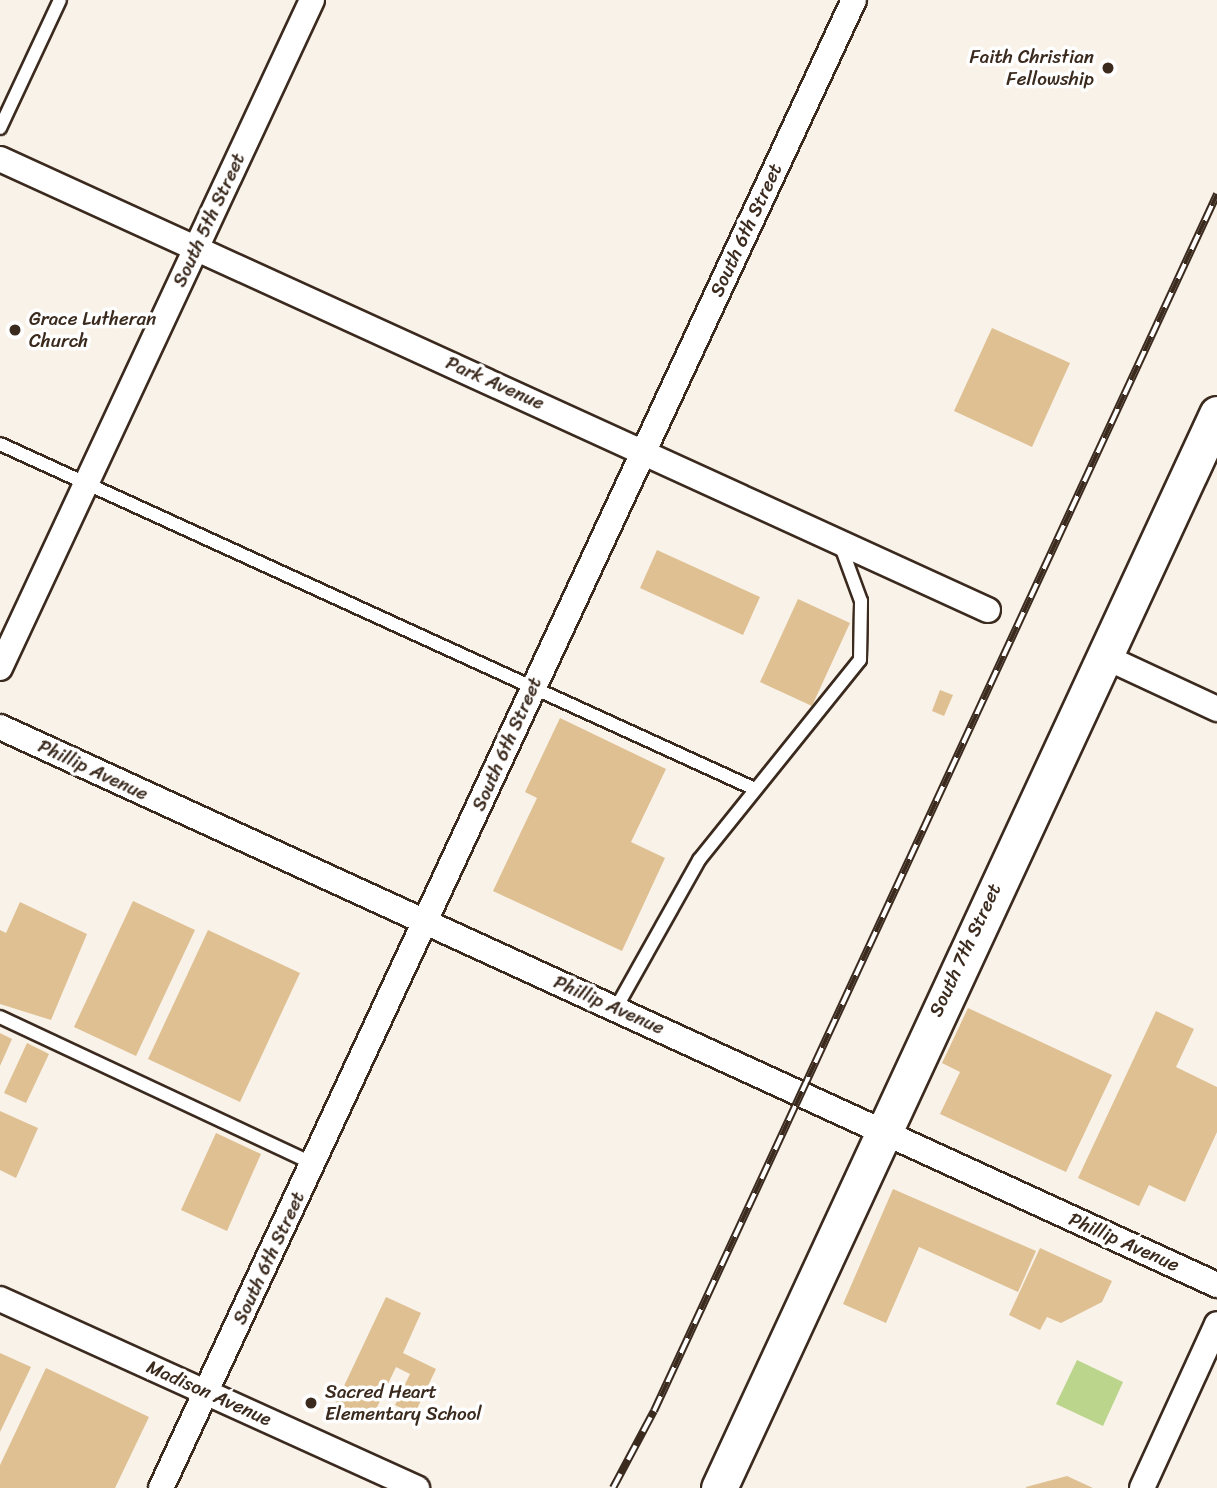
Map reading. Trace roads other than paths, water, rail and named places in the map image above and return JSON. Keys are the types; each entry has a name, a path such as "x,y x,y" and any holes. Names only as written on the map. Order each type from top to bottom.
{"street":[{"name":"South 5th Street","path":"0,668 312,0"},
{"name":"South 6th Street","path":"161,1488 426,923 532,686 854,0"},
{"name":"Park Avenue","path":"0,159 838,539 988,610"},
{"name":"South 7th Street","path":"719,1488 881,1132 1217,414"},
{"path":"1102,656 1217,709"},
{"name":"Phillip Avenue","path":"0,727 426,923 616,1007 881,1132 1217,1285"},
{"name":"Madison Avenue","path":"0,1299 416,1488"},
{"path":"1142,1488 1217,1324"}],"lane":[{"path":"0,128 60,0"},
{"path":"0,444 755,789"},
{"path":"616,1007 699,860 860,660 861,601 838,539"},
{"path":"0,1017 314,1164"}],"railway":[{"path":"613,1488 654,1411 1217,194"}],"place":[{"name":"Faith Christian Fellowship","path":"1108,68"},
{"name":"Grace Lutheran Church","path":"15,330"},
{"name":"Sacred Heart Elementary School","path":"311,1403"}]}
